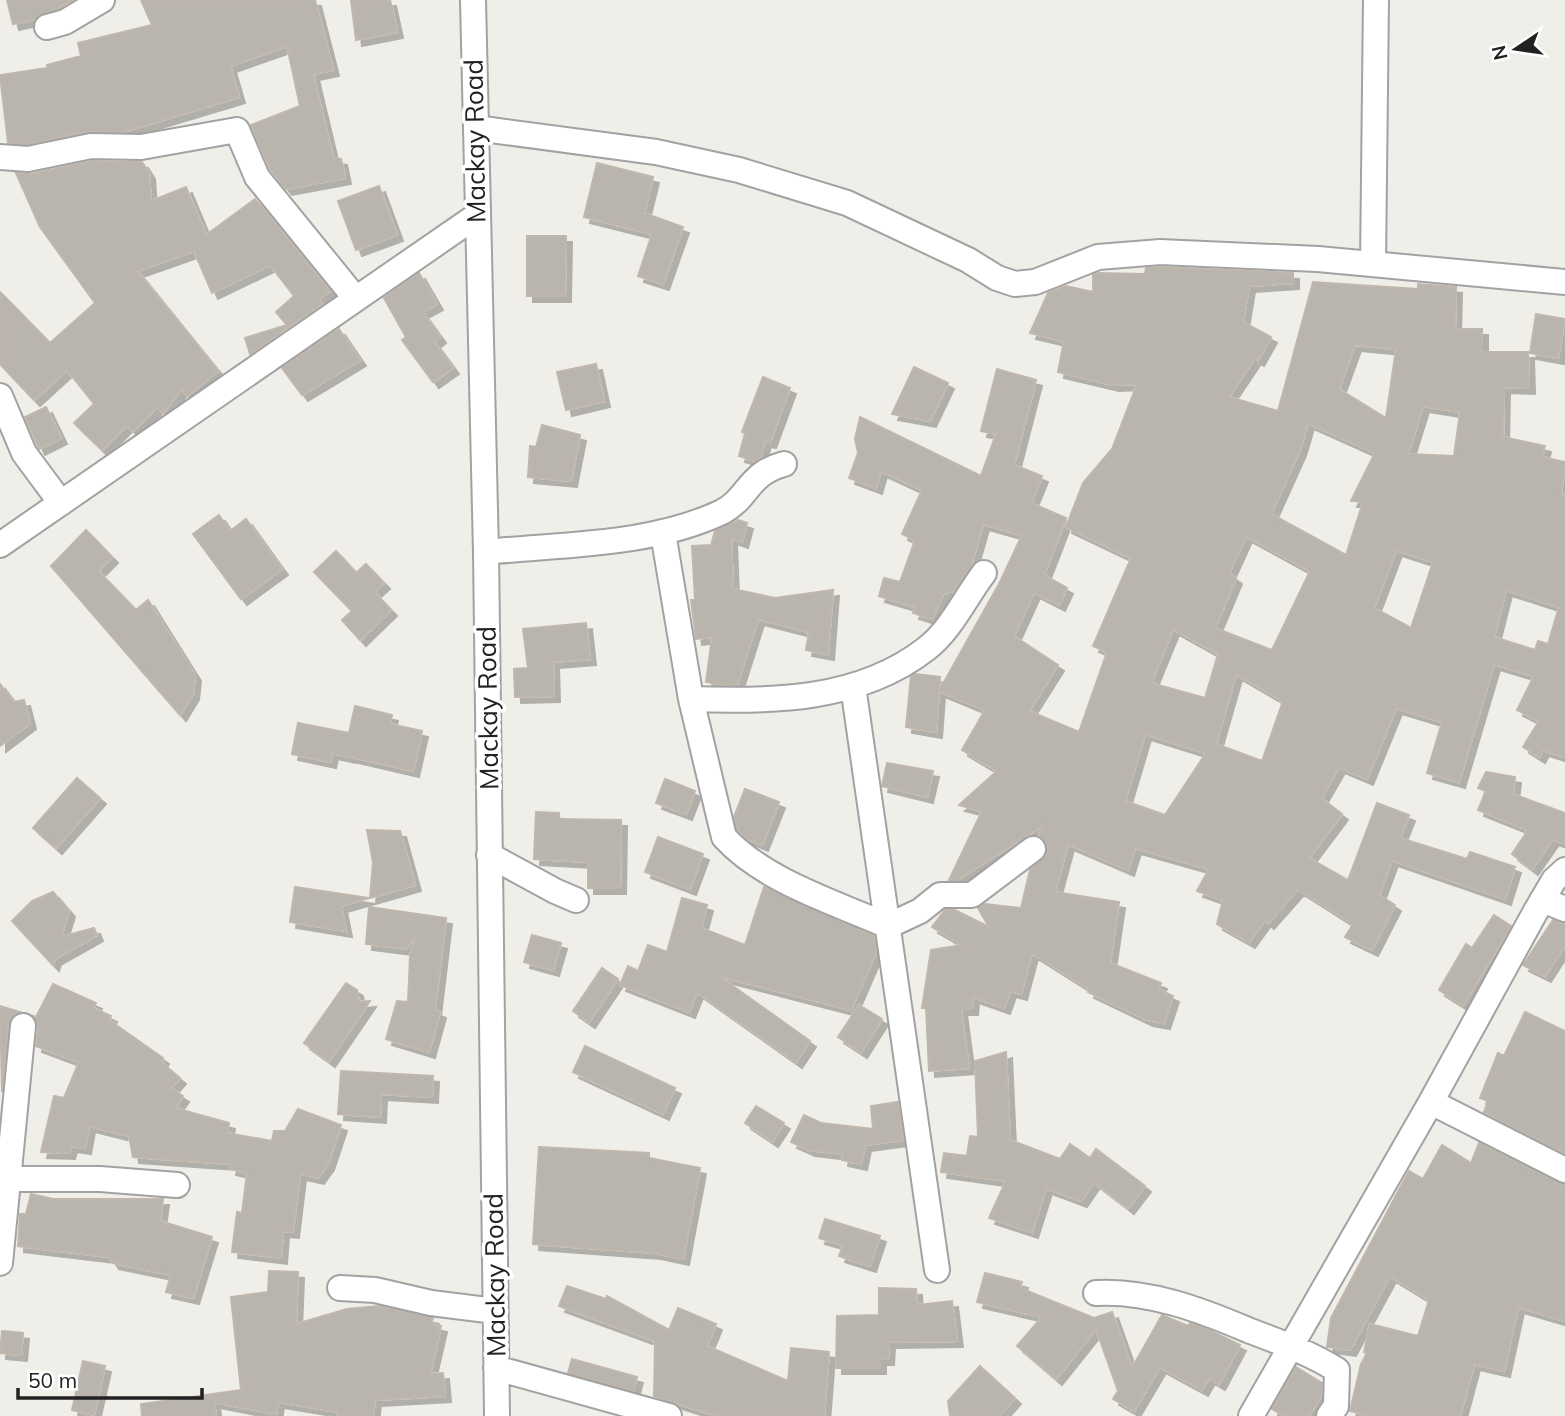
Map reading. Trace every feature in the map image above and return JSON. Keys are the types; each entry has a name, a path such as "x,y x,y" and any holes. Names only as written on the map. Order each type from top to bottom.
{"street":[{"path":"47,27 65,22 102,0"},
{"name":"Mackay Road","path":"473,0 486,552 497,1416"},
{"path":"1373,264 1376,0"},
{"path":"476,128 656,152 739,170 846,203 968,260 997,278 1015,284 1035,282 1098,257 1123,253 1174,252 1373,264 1565,282"},
{"path":"0,157 28,159 91,146 141,148 237,130 257,177 356,299"},
{"path":"0,545 476,216"},
{"path":"0,396 24,453 61,503"},
{"path":"486,552 663,533 722,511 762,472 784,464"},
{"path":"663,533 691,699 724,837 739,854 789,881 888,926 920,911 940,895 972,895 1033,849"},
{"path":"691,699 789,699 853,686 891,670 927,649 950,624 984,573"},
{"path":"853,686 937,1270"},
{"path":"489,855 576,900"},
{"path":"1251,1416 1431,1102 1542,900 1554,880 1565,870"},
{"path":"1542,900 1565,909"},
{"path":"0,1263 4,1178 23,1026"},
{"path":"1431,1102 1565,1170"},
{"path":"4,1178 100,1179 177,1185"},
{"path":"340,1288 375,1290 431,1303 495,1311"},
{"path":"1096,1293 1150,1298 1202,1310 1293,1346 1337,1370 1336,1406 1329,1416"},
{"path":"496,1368 669,1416"}],"building":[{"path":"7,0 73,0 35,19 13,24"},
{"path":"141,0 315,0 333,70 313,74 333,158 341,159 345,178 286,189 270,169 251,125 300,106 287,46 230,66 239,97 123,132 88,131 27,144 8,143 0,75 47,68 47,65 81,56 78,43 152,25"},
{"path":"351,0 390,0 397,32 356,40"},
{"path":"92,161 142,162 149,173 151,201 186,187 206,235 255,199 330,291 319,299 322,304 250,354 245,338 287,325 276,312 294,296 270,265 212,293 194,251 137,271 218,371 187,396 182,389 163,413 158,406 133,431 127,425 102,450 74,423 94,404 67,370 34,400 0,364 0,292 50,343 95,303 40,227 16,173 31,174"},
{"path":"597,163 653,177 644,213 683,227 663,284 638,276 652,234 584,217"},
{"path":"379,186 397,235 356,250 338,201"},
{"path":"527,236 566,236 565,296 527,296"},
{"path":"1146,268 1293,273 1293,283 1249,286 1243,322 1271,337 1258,360 1255,358 1229,397 1278,411 1313,282 1418,289 1418,284 1456,287 1455,329 1482,329 1482,352 1528,352 1529,388 1504,387 1503,437 1545,446 1542,457 1565,462 1561,494 1565,495 1565,757 1543,750 1539,757 1523,747 1539,721 1517,710 1534,676 1494,664 1459,782 1427,773 1442,722 1396,708 1367,779 1339,767 1321,798 1342,814 1309,858 1348,880 1377,803 1409,815 1400,838 1467,859 1470,852 1515,867 1505,899 1392,860 1379,895 1395,905 1372,950 1345,937 1353,924 1298,889 1268,923 1265,920 1249,942 1217,924 1223,900 1197,891 1209,869 1135,848 1128,870 1068,844 1055,892 1119,902 1110,963 1161,983 1158,989 1173,996 1164,1023 1147,1020 1088,992 1089,989 1032,953 1021,994 1010,991 1004,1008 973,997 972,1009 961,1009 969,1068 929,1071 926,1008 922,1008 931,950 963,945 932,927 945,910 955,910 989,927 978,908 985,904 1021,908 1030,870 1047,854 1045,841 1039,836 1042,826 957,880 949,880 982,811 959,805 997,771 962,750 985,710 939,691 1000,582 1022,535 983,524 971,566 954,591 943,594 932,619 913,613 916,607 879,596 884,578 900,582 915,540 902,534 922,490 881,471 876,488 849,478 858,453 855,439 860,417 981,476 996,434 981,431 997,369 1036,380 1014,465 1042,476 1031,503 1066,518 1044,575 1067,588 1059,605 1034,592 1014,636 1058,665 1029,711 1079,732 1107,652 1093,646 1131,558 1066,527 1083,483 1112,449 1137,384 1113,385 1058,372 1064,341 1030,333 1048,293 1066,286 1093,292 1093,275 1145,274","holes":["1355,345 1396,349 1386,418 1339,389","1423,406 1460,412 1454,456 1408,454","1308,423 1375,453 1351,501 1363,502 1346,555 1271,514 1300,450","1246,536 1310,571 1272,650 1215,628 1236,578 1229,573","1396,550 1433,562 1411,628 1374,608","1506,590 1559,607 1548,644 1538,641 1535,650 1494,637","1173,629 1218,654 1205,698 1151,683","1236,674 1283,701 1262,761 1216,744","1145,734 1206,753 1165,815 1125,801"]},
{"path":"419,273 437,304 422,312 440,337 434,342 453,368 433,382 402,340 406,337 384,298"},
{"path":"1536,314 1565,319 1558,358 1530,353"},
{"path":"339,329 360,360 302,395 282,368"},
{"path":"596,364 604,401 566,410 557,372"},
{"path":"914,367 948,383 930,421 892,414"},
{"path":"763,377 790,388 770,442 765,441 760,458 755,461 739,456 745,433 742,432"},
{"path":"46,407 61,438 39,449 25,417"},
{"path":"542,425 580,435 571,481 528,477 530,446 536,447"},
{"path":"219,515 230,531 246,519 282,569 241,599 193,534"},
{"path":"738,520 747,523 742,542 731,538 733,589 775,598 833,590 828,654 806,650 809,632 758,619 737,685 724,685 706,682 712,637 696,639 691,600 695,600 692,546 711,545 715,531"},
{"path":"86,530 112,557 98,571 136,610 148,600 195,675 193,694 180,715 51,566"},
{"path":"336,551 356,573 366,564 384,583 374,592 391,610 360,640 342,620 352,611 314,572"},
{"path":"586,623 590,659 553,662 554,696 515,697 514,669 528,668 523,629"},
{"path":"915,674 940,677 936,732 906,727 911,676"},
{"path":"0,684 14,702 24,700 30,723 0,746"},
{"path":"355,706 392,715 390,724 422,731 413,771 352,757 351,754 350,757 332,753 330,762 292,754 298,723 349,733"},
{"path":"887,763 933,771 927,797 882,786"},
{"path":"1486,772 1515,777 1513,794 1565,813 1565,844 1553,839 1532,869 1512,854 1528,830 1478,810 1486,791 1478,788"},
{"path":"77,778 100,798 56,848 33,828"},
{"path":"665,779 695,791 686,814 656,803"},
{"path":"745,789 779,802 762,845 748,839 737,829 734,817"},
{"path":"536,812 559,813 559,819 621,820 620,888 588,888 588,862 534,859"},
{"path":"367,830 400,831 415,885 370,898 373,862"},
{"path":"658,837 703,854 690,889 645,872"},
{"path":"295,887 369,898 341,906 346,931 290,922"},
{"path":"764,887 874,936 876,952 851,1010 719,976 810,1041 796,1062 697,992 689,1012 620,985 628,966 638,971 648,945 667,952 682,898 707,905 701,928 745,945"},
{"path":"53,892 69,911 61,937 94,928 97,935 55,959 53,965 12,921 32,901"},
{"path":"369,907 446,918 435,1010 440,1012 429,1052 386,1039 397,1001 408,1002 410,956 416,934 406,949 366,944"},
{"path":"1494,915 1511,926 1463,1005 1439,990 1466,944 1472,948"},
{"path":"1553,920 1565,924 1565,945 1545,976 1523,965"},
{"path":"532,935 561,943 553,970 524,962"},
{"path":"602,968 618,979 589,1022 573,1011"},
{"path":"346,983 357,990 359,1002 370,1001 329,1061 304,1043"},
{"path":"53,984 96,1003 93,1008 111,1016 109,1020 163,1058 161,1062 180,1078 171,1088 183,1096 175,1108 229,1123 227,1133 272,1141 274,1131 285,1131 298,1109 341,1125 328,1164 318,1178 300,1174 293,1232 283,1231 281,1258 232,1252 237,1212 242,1213 247,1173 230,1169 231,1164 133,1157 129,1136 89,1126 85,1148 71,1146 69,1153 41,1152 54,1096 64,1098 79,1062 36,1046 38,1027 33,1016 36,1017"},
{"path":"859,1005 882,1019 861,1052 838,1037"},
{"path":"0,1006 20,1012 11,1017 8,1025 2,1092"},
{"path":"1525,1012 1565,1031 1565,1153 1484,1112 1488,1101 1480,1098 1498,1053 1504,1056"},
{"path":"585,1046 675,1088 663,1114 573,1072"},
{"path":"1006,1052 1010,1140 1060,1159 1070,1144 1090,1158 1096,1149 1145,1186 1128,1208 1094,1182 1081,1201 1046,1188 1032,1232 989,1218 1006,1181 941,1172 944,1153 967,1156 970,1136 978,1137 975,1061"},
{"path":"341,1071 433,1076 432,1097 381,1094 380,1117 338,1114"},
{"path":"898,1102 903,1140 865,1145 861,1164 842,1160 843,1154 809,1150 791,1142 804,1115 821,1123 873,1129 871,1106"},
{"path":"756,1106 784,1123 772,1141 745,1123"},
{"path":"1479,1143 1565,1185 1565,1321 1518,1307 1504,1371 1474,1364 1460,1416 1370,1416 1350,1411 1361,1364 1367,1353 1364,1352 1370,1324 1418,1336 1429,1300 1390,1276 1350,1350 1327,1347 1331,1318 1409,1171 1423,1179 1442,1145 1471,1163"},
{"path":"539,1147 649,1153 649,1158 700,1168 683,1259 655,1253 533,1244"},
{"path":"31,1194 53,1199 163,1199 160,1221 212,1237 193,1298 166,1292 171,1275 113,1263 109,1257 18,1246 20,1214 26,1214"},
{"path":"825,1219 880,1236 870,1266 839,1256 843,1245 819,1238"},
{"path":"269,1271 298,1272 296,1324 347,1309 379,1306 433,1318 431,1324 441,1326 430,1374 443,1373 445,1396 375,1400 373,1416 337,1416 338,1412 278,1402 276,1414 214,1402 216,1416 142,1416 141,1404 241,1390 231,1297 268,1292"},
{"path":"985,1273 1022,1282 1020,1288 1094,1318 1112,1312 1132,1368 1162,1315 1188,1326 1190,1323 1207,1329 1240,1345 1219,1384 1209,1378 1202,1390 1160,1367 1134,1411 1113,1399 1118,1391 1096,1329 1056,1379 1017,1346 1042,1317 977,1302"},
{"path":"567,1286 606,1299 607,1296 669,1330 678,1308 716,1324 707,1346 788,1381 791,1348 829,1352 824,1416 717,1416 654,1396 655,1341 559,1306"},
{"path":"879,1288 916,1289 917,1305 952,1301 957,1341 889,1342 888,1359 880,1359 880,1368 836,1368 837,1316 879,1315"},
{"path":"2,1331 23,1333 21,1355 0,1353"},
{"path":"572,1359 637,1377 633,1391 568,1373"},
{"path":"83,1361 105,1366 94,1415 72,1410"},
{"path":"980,1366 1015,1398 999,1416 950,1416 948,1401"},
{"path":"1296,1367 1322,1383 1321,1396 1309,1416 1284,1416 1272,1409"}]}
